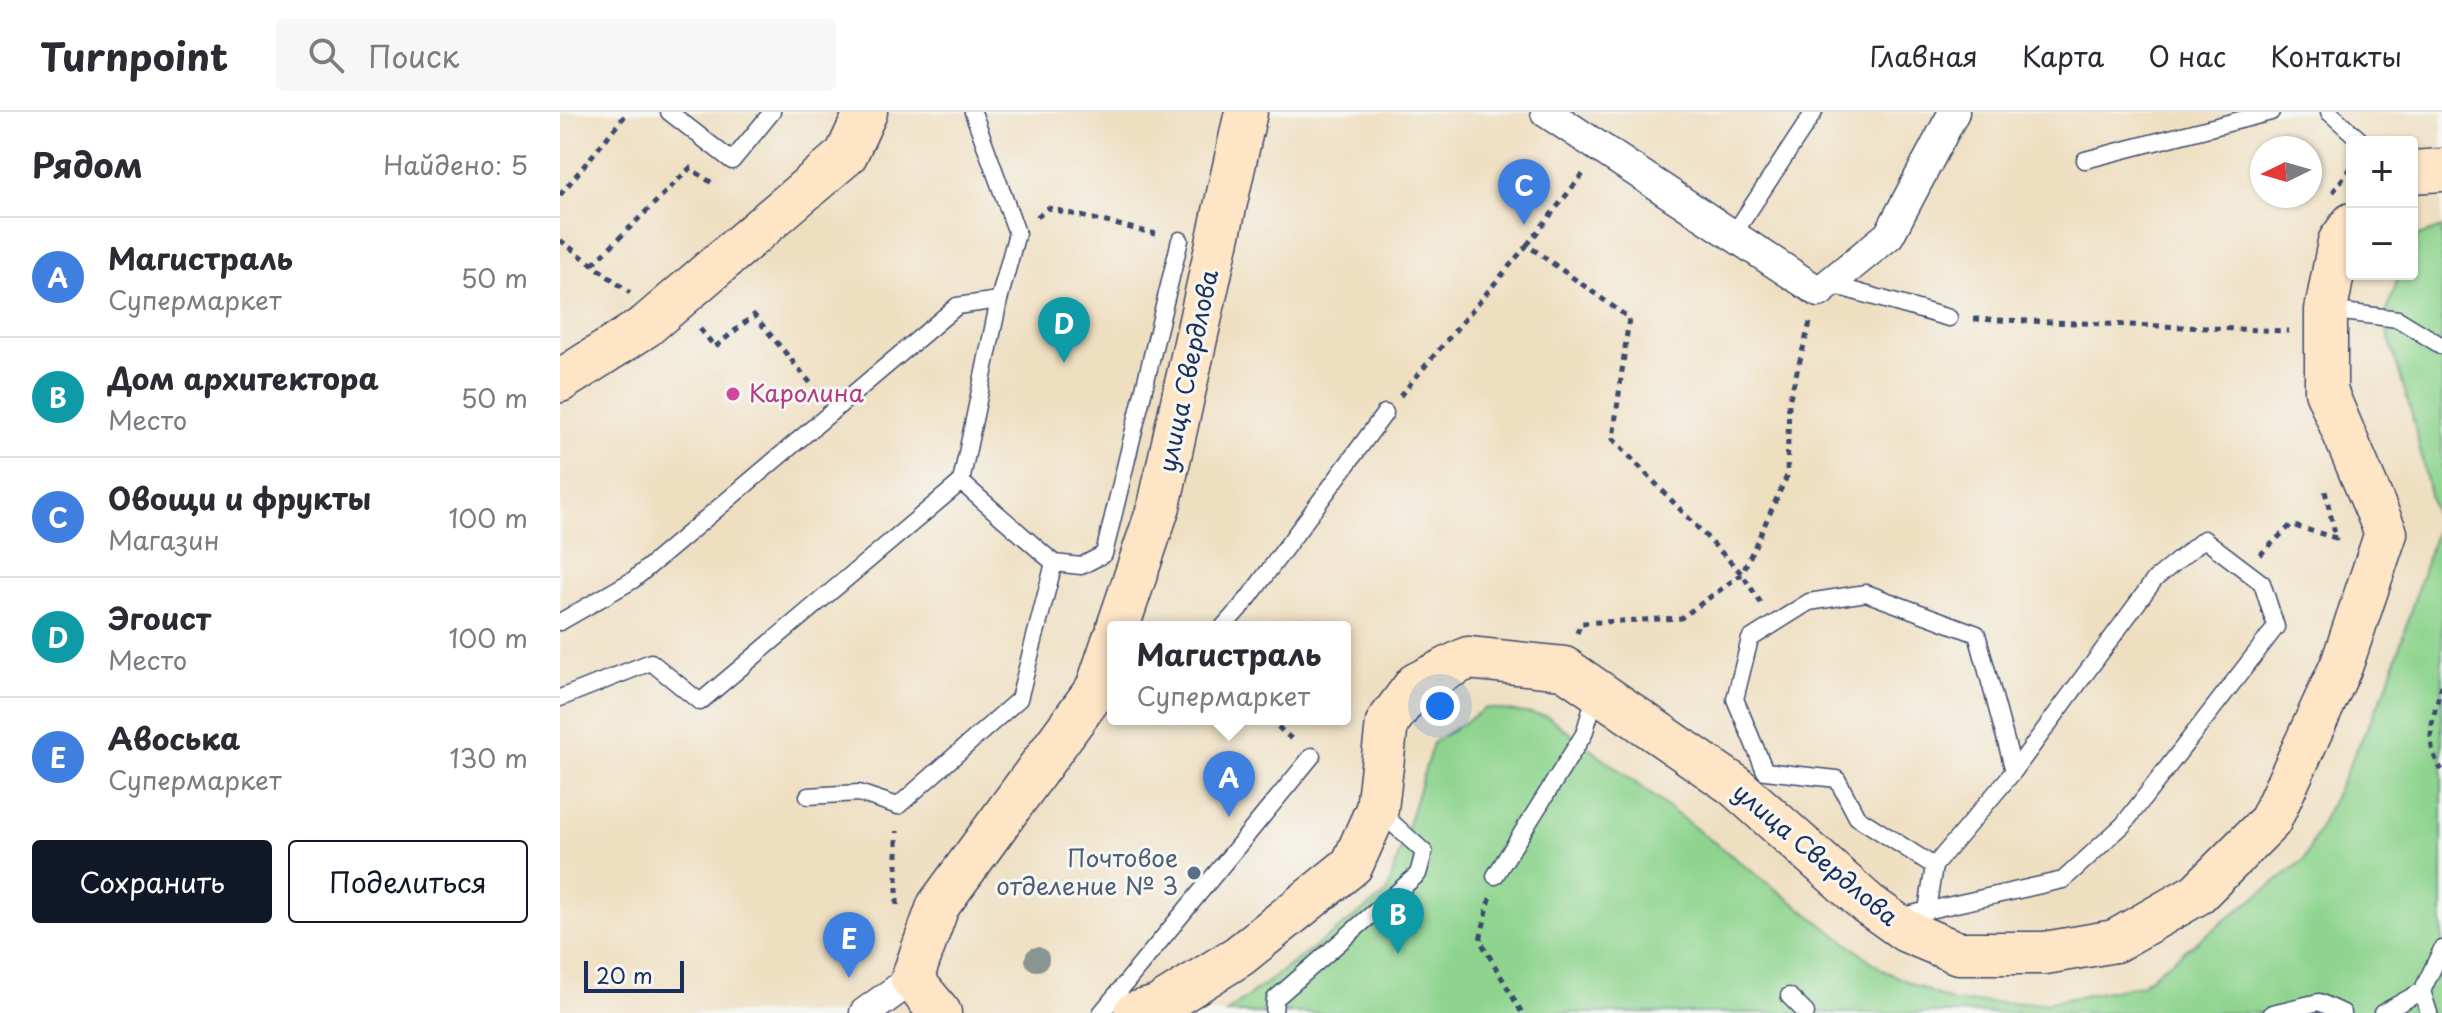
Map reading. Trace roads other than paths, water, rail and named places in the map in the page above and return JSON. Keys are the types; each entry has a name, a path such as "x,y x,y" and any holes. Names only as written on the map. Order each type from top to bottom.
{"main road":[{"path":"560,381 646,326 846,155 866,112"},
{"name":"улица Свердлова","path":"1120,621 1159,506 1246,112"},
{"path":"2418,172 2442,170"},
{"name":"улица Свердлова","path":"1135,1013 1157,1007 1239,956 1352,865 1377,809 1387,723 1416,684 1468,658 1564,668 1734,785 1908,915 1906,931 1958,953 2045,953 2115,941 2197,894 2270,821 2342,664 2386,533 2326,391 2309,314 2339,242 2338,214"},
{"path":"940,1013 912,979 938,906 1105,687"}],"street":[{"path":"1546,112 1733,235 1824,288 1889,235 1954,112"},
{"path":"865,1013 912,979"}],"lane":[{"path":"669,112 732,161 772,112"},
{"path":"560,698 651,662 700,702 961,482 999,300 1017,233 973,112"},
{"path":"1733,235 1814,112"},
{"path":"2085,160 2271,112"},
{"path":"2329,112 2355,136"},
{"path":"961,482 1054,563 1081,566 1104,554 1180,240"},
{"path":"1824,288 1949,318"},
{"path":"560,622 633,580 957,306 999,300"},
{"path":"2309,314 2398,319 2442,346"},
{"path":"1228,621 1385,413"},
{"path":"2204,539 2262,583 2276,627 2123,825 2063,880 1908,915 1934,866 2014,771 2155,579 2204,539"},
{"path":"808,796 859,793 898,806 1019,699 1054,563"},
{"path":"1934,866 1857,817 1837,779 1765,771 1735,699 1750,639 1809,602 1866,593 1977,634 2014,771"},
{"path":"1495,876 1584,734 1597,690"},
{"path":"1101,1013 1312,756"},
{"path":"1274,1013 1275,999 1418,874 1424,852 1377,809"},
{"path":"2382,1013 2422,991 2442,949"},
{"path":"2422,991 2429,1013"},
{"path":"1789,996 1806,1013"},
{"path":"2272,1013 2319,1002 2343,1013"}],"place":[{"name":"Овощи и фрукты","path":"1524,225"},
{"name":"Эгоист","path":"1064,363"},
{"name":"Каролина","path":"733,394"},
{"name":"Магистраль","path":"1229,817"},
{"name":"Почтовое отделение № 3","path":"1194,873"},
{"name":"Дом архитектора","path":"1398,954"},
{"name":"Авоська","path":"849,978"}]}
